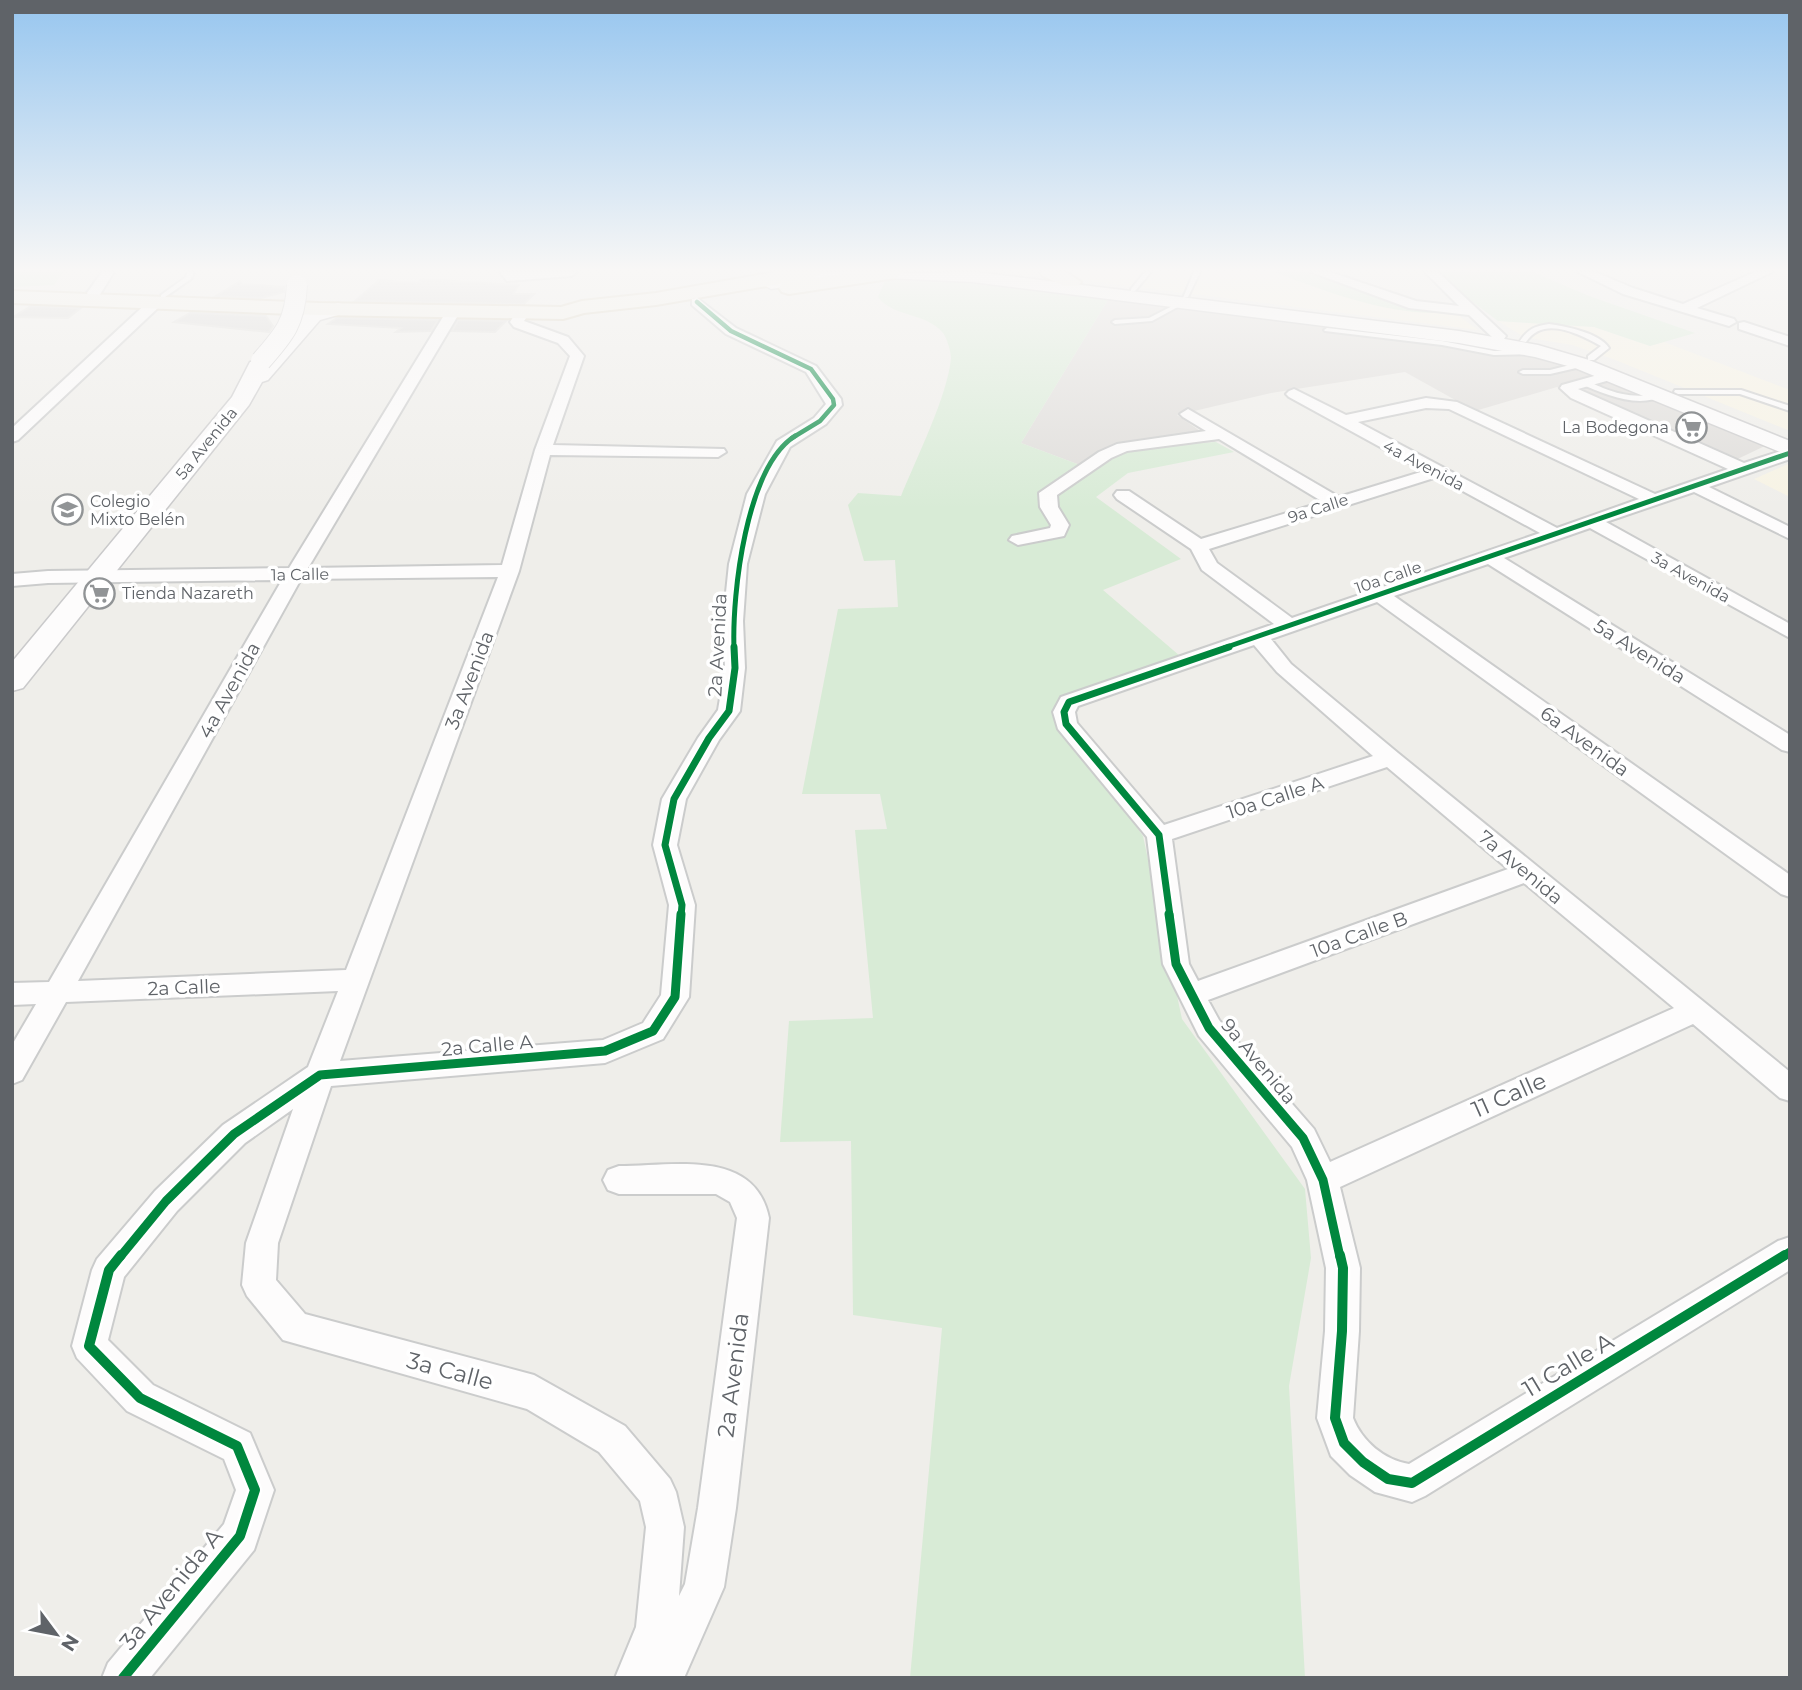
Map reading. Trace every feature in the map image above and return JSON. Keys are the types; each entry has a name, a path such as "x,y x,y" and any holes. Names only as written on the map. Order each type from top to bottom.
{"main road":[{"name":"5a Avenida","path":"12,682 99,576 266,351"},
{"name":"5a Avenida","path":"230,400 255,375 259,363 269,351"},
{"name":"5a Avenida","path":"12,646 59,576 279,351"},
{"path":"1543,351 1586,368 1669,394 1790,451"},
{"path":"1586,368 1669,394 1790,439"}],"street":[{"path":"12,437 104,351"},
{"name":"4a Avenida","path":"12,1072 295,575 430,351"},
{"name":"3a Avenida","path":"320,1075 510,571 543,450 577,356 573,351"},
{"name":"2a Avenida","path":"653,1031 675,997 682,905 665,845 674,799 709,738 729,711 735,668 733,621 738,564 756,494 783,444 820,421 834,405 833,399 811,369 773,351"},
{"path":"1586,368 1568,390 1730,470"},
{"name":"4a Avenida","path":"1294,394 1555,534"},
{"path":"1341,421 1426,403 1452,405 1655,500"},
{"path":"1188,414 1335,502"},
{"path":"1018,540 1058,532 1060,525 1046,500 1048,493 1105,455 1141,443 1222,434"},
{"path":"543,450 718,452"},
{"name":"10a Calle","path":"1159,835 1066,724 1064,712 1069,702 1790,451"},
{"name":"9a Calle","path":"1199,546 1437,472"},
{"path":"1695,486 1790,534"},
{"path":"1124,495 1199,546 1209,566 1289,626"},
{"name":"3a Avenida","path":"1592,522 1790,632"},
{"name":"5a Avenida","path":"1490,557 1790,746"},
{"name":"1a Calle","path":"12,575 295,575 510,571"},
{"name":"1a Calle","path":"12,580 59,576"},
{"name":"6a Avenida","path":"1380,595 1790,888"},
{"name":"7a Avenida","path":"1259,638 1284,668 1790,1089"},
{"name":"10a Calle A","path":"1159,835 1390,758"},
{"name":"9a Avenida","path":"1159,835 1176,964 1209,1028 1303,1138 1323,1180 1343,1268 1342,1331 1335,1418 1344,1443 1363,1462"},
{"name":"10a Calle B","path":"1191,995 1527,872"},
{"name":"2a Calle","path":"12,994 356,980"},
{"name":"11 Calle","path":"1323,1180 1695,1011"},
{"name":"2a Calle A","path":"320,1075 605,1051 653,1031"},
{"name":"3a Avenida A","path":"123,1678 240,1536 255,1490 237,1446 139,1398 89,1346 109,1270 166,1201 234,1134 320,1075"},
{"name":"3a Calle","path":"320,1075 262,1243 259,1285 295,1328 534,1393 612,1439 657,1492 665,1527 656,1627 636,1678"},
{"name":"2a Avenida","path":"619,1180 716,1180 731,1183 743,1192 751,1204 753,1218 717,1508 704,1587 662,1678"},
{"name":"11 Calle A","path":"1363,1462 1388,1479 1412,1483 1790,1252"}],"lane":[{"path":"1479,351 1494,354 1508,351"},
{"path":"1523,372 1586,368 1602,351"},
{"path":"1669,394 1741,392 1790,409"}],"shaded area":[{"path":"1077,351 1499,351 1537,356 1574,366 1769,444 1727,464 1557,387 1475,411 1405,372 1271,393 1177,415 1216,442 1143,446 1088,468 1021,443"},
{"path":"1589,351 1687,351 1790,390 1790,431"},
{"path":"1788,464 1790,497 1754,479"}],"green space":[{"path":"949,351 1077,351 1021,443 1088,468 1143,446 1216,442 1234,452 1128,473 1096,497 1181,559 1103,590 1187,662 1056,711 1143,836 1182,1019 1305,1189 1311,1258 1289,1386 1305,1678 910,1678 942,1328 853,1315 851,1141 780,1142 789,1021 873,1018 855,830 887,829 880,794 802,794 838,609 898,607 895,560 864,561 848,505 858,493 901,496 944,390 951,358"}],"cycle path":[{"path":"123,1678 240,1536 255,1490 237,1446 140,1398 89,1346 109,1270 166,1201 234,1134 320,1075 605,1051 653,1031 675,997 682,905 665,845 674,799 709,738 729,711 735,668 733,621 738,564 756,494 783,444 820,421 834,405 833,399 811,369 773,351"},
{"path":"1790,453 1069,702 1064,712 1066,724 1159,835 1176,964 1209,1028 1303,1138 1323,1180 1343,1268 1342,1331 1335,1418 1344,1443 1363,1462 1388,1479 1412,1483 1790,1252"}],"place":[{"name":"La Bodegona","path":"1692,427"},
{"name":"Colegio Mixto Belén","path":"67,510"},
{"name":"Tienda Nazareth","path":"99,593"}]}
